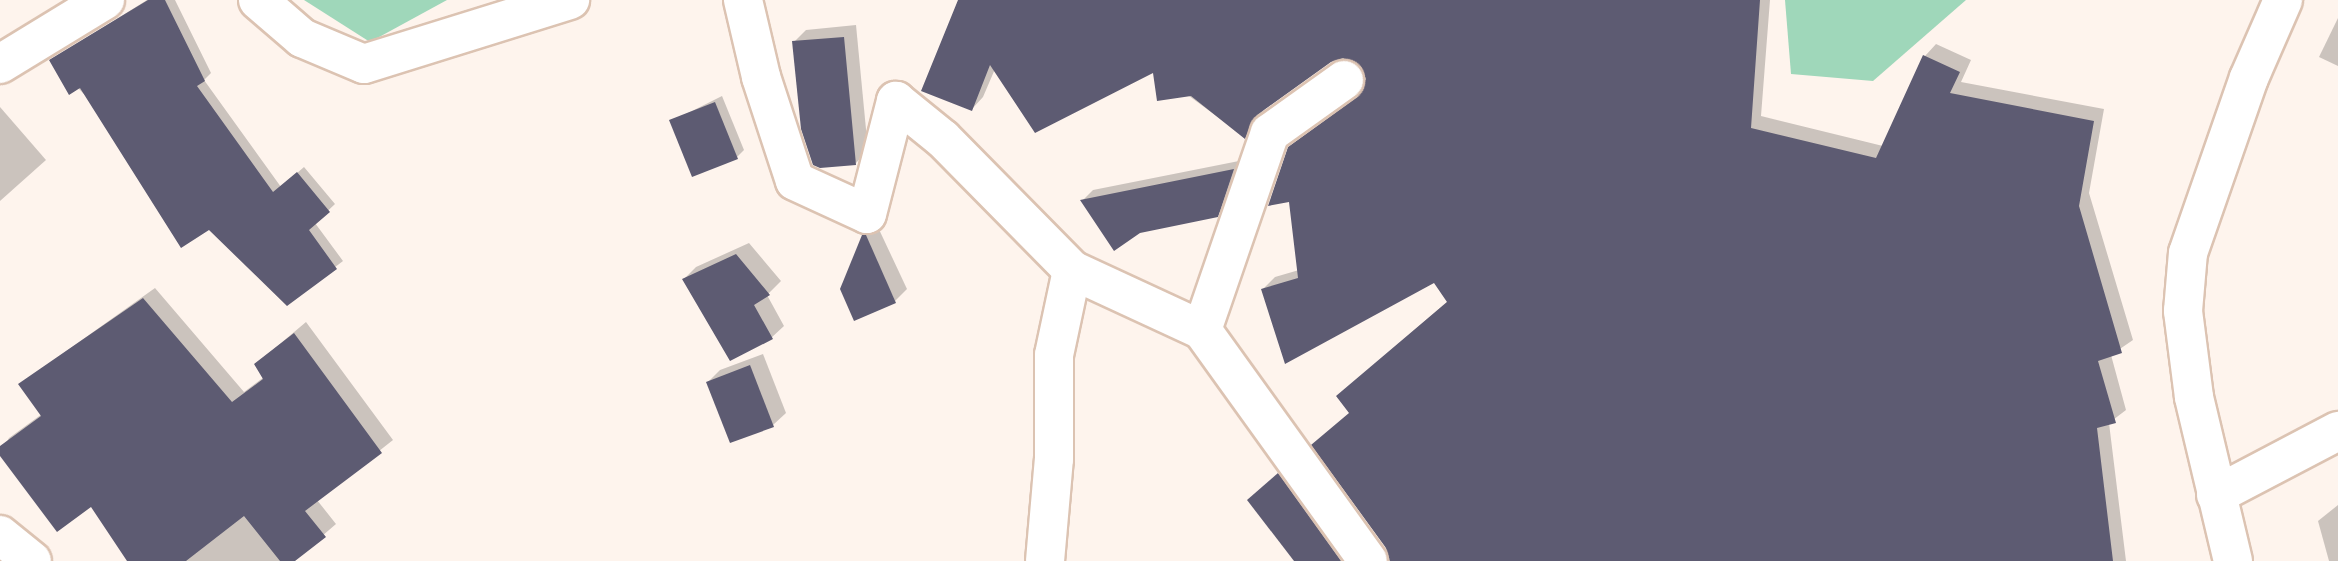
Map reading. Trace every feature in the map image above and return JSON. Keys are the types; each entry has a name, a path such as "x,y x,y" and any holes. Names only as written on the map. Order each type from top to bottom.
{"street":[{"path":"0,64 105,0"},
{"path":"258,0 302,38 364,64 570,0"},
{"path":"743,0 761,77 795,181 867,215 896,101 943,139 1072,270 1202,330 1368,561"},
{"path":"2233,561 2194,397 2185,323 2188,253 2244,91 2283,0"},
{"path":"1202,330 1270,133 1344,80"},
{"path":"1045,561 1054,459 1054,355 1072,270"},
{"path":"2216,495 2338,431"},
{"path":"0,535 32,561"}],"green space":[{"path":"304,0 447,0 370,42"},
{"path":"1785,0 1966,0 1873,81 1791,74"}],"building":[{"path":"148,0 165,0 205,81 197,86 273,192 297,172 330,212 309,230 337,269 287,306 209,230 181,248 80,88 69,95 49,60"},
{"path":"958,0 1760,0 1751,128 1876,158 1923,55 1960,72 1950,93 2094,121 2079,206 2122,353 2098,361 2116,423 2097,428 2113,561 1390,561 1386,548 1311,445 1349,413 1336,396 1447,302 1434,283 1285,364 1261,289 1298,278 1289,202 1268,206 1288,147 1357,97 1366,79 1361,67 1343,58 1331,62 1257,115 1245,139 1191,96 1157,101 1153,73 1035,133 990,65 972,111 921,91"},
{"path":"844,37 856,165 820,168 813,165 801,129 792,41"},
{"path":"715,102 738,159 692,177 669,120"},
{"path":"1234,169 1218,217 1140,233 1114,251 1080,200"},
{"path":"862,235 866,235 896,303 854,321 840,289"},
{"path":"736,254 770,295 754,305 773,339 730,361 682,279"},
{"path":"143,298 232,402 263,379 254,364 294,333 382,453 305,511 326,537 295,561 280,561 244,516 186,561 127,561 91,507 57,532 0,456 0,446 41,416 18,384"},
{"path":"750,365 774,427 730,443 706,382"},
{"path":"1278,473 1341,561 1294,561 1247,500"}]}
